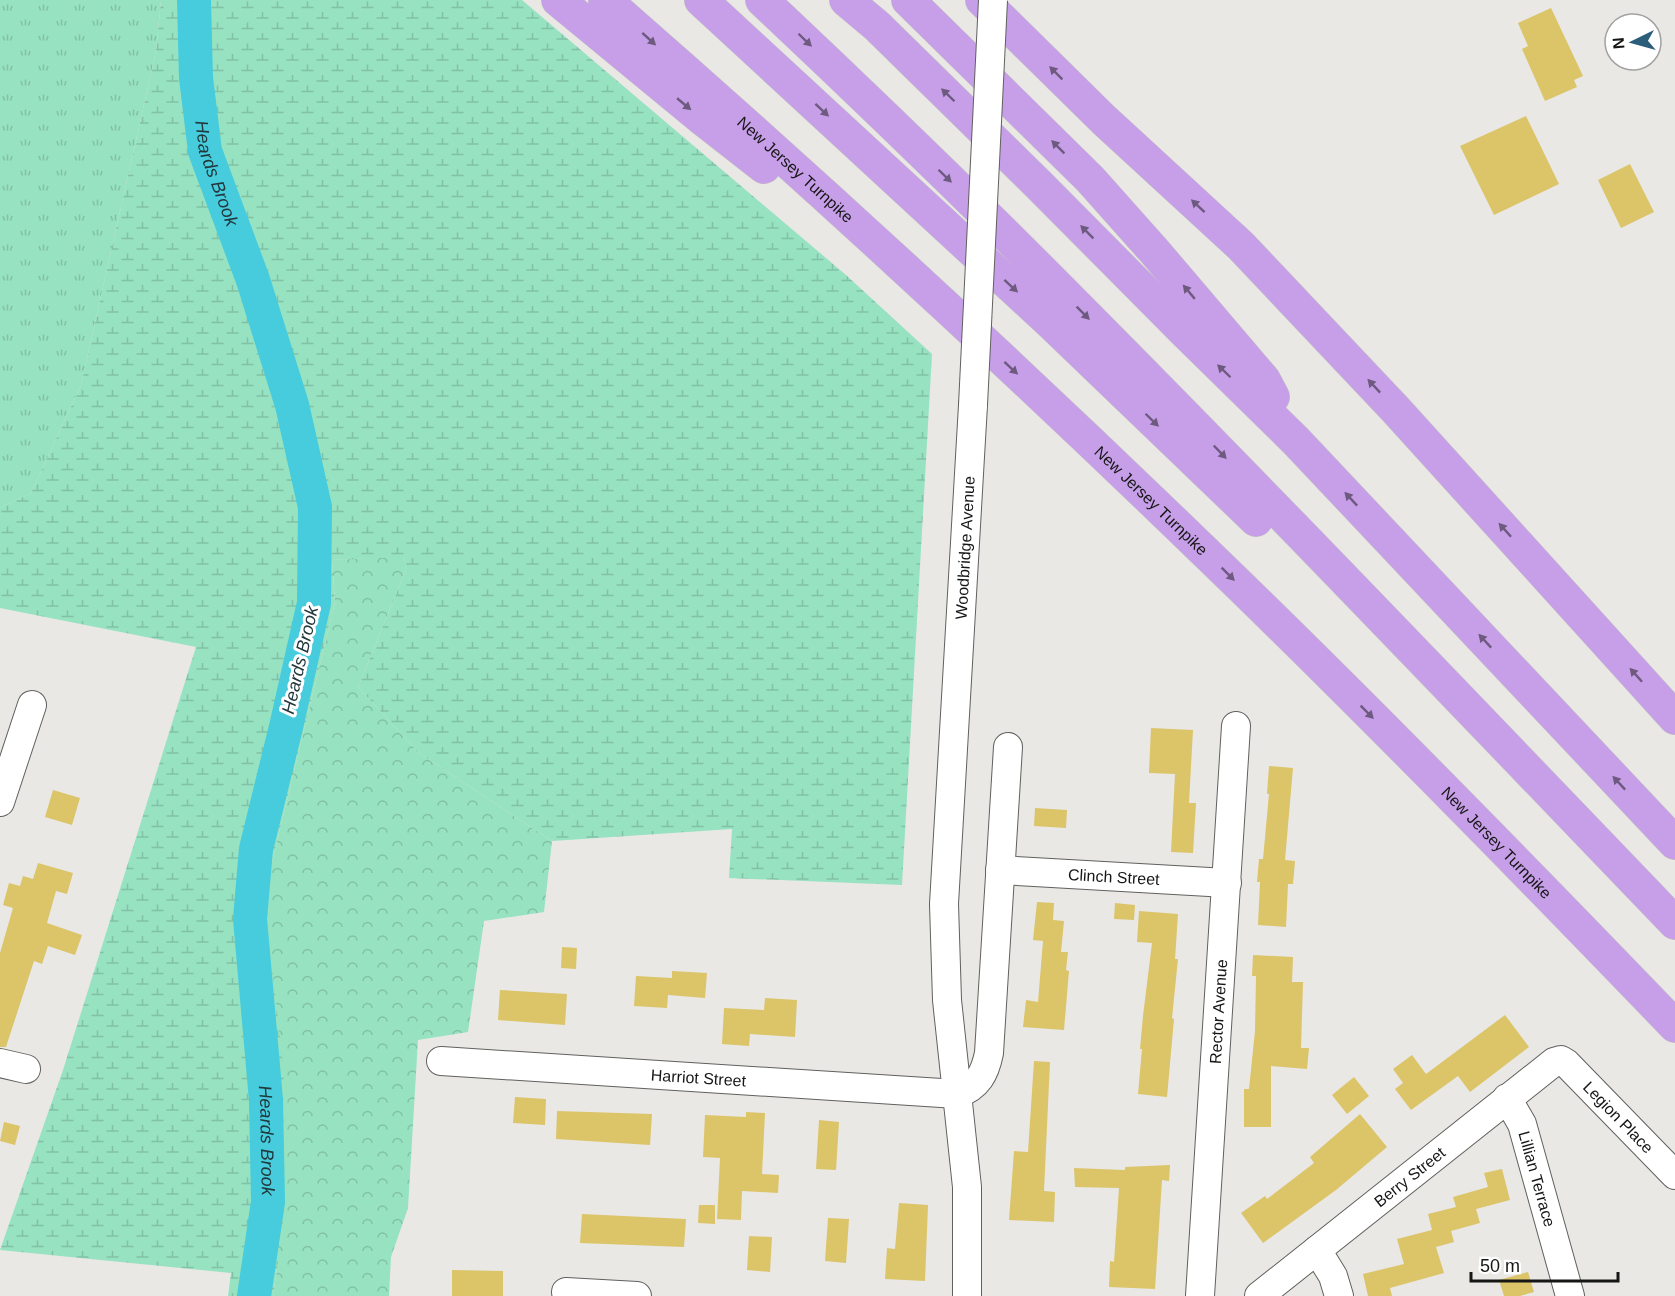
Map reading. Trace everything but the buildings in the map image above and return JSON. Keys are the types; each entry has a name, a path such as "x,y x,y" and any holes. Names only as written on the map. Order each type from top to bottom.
{"highway":[{"path":"558,0 700,117 935,297"},
{"name":"New Jersey Turnpike","path":"605,0 768,144 935,297 1207,553 1519,864 1675,1026"},
{"path":"701,0 1051,323 1356,614 1528,770"},
{"path":"762,0 1001,230 1375,611 1675,923"},
{"path":"846,0 877,26 1030,175 1296,441 1675,843"},
{"path":"908,0 1090,179 1155,252 1264,380 1296,441"},
{"path":"982,0 1104,120 1241,246 1396,410 1675,718"}],"street":[{"name":"Woodbridge Avenue","path":"967,1296 967,1186 947,1000 944,904 973,405 993,0"},
{"path":"0,802 32,705"},
{"name":"Rector Avenue","path":"1200,1296 1236,726"},
{"path":"957,1094 975,1084 985,1070 987,1061 1008,747"},
{"name":"Clinch Street","path":"1000,870 1227,883"},
{"name":"Berry Street","path":"1259,1296 1507,1098 1554,1062 1561,1060"},
{"name":"Legion Place","path":"1561,1060 1675,1175"},
{"name":"Harriot Street","path":"441,1061 957,1094"},
{"name":"Lillian Terrace","path":"1507,1098 1522,1124 1570,1296"},
{"path":"1317,1250 1333,1276 1339,1296"},
{"path":"566,1292 637,1296"}],"green space":[{"path":"0,0 161,0 156,51 81,385 31,493 0,508"},
{"path":"161,0 522,0 846,275 932,354 902,885 729,878 732,829 552,841 419,753 358,687 406,570 404,557 332,560 335,602 264,895 286,1092 278,1262 273,1296 228,1296 231,1273 0,1250 63,1070 196,647 0,608 0,508 31,493 81,385 156,51"},
{"path":"404,556 406,570 358,687 419,753 552,841 544,912 484,921 468,1032 418,1040 408,1208 391,1257 389,1296 273,1296 278,1262 264,895 335,602 332,560"}],"waterway":[{"name":"Heards Brook","path":"194,0 196,78 205,151 253,280 292,405 315,507 314,603 256,849 250,919 266,1100 268,1202 254,1296"}]}
